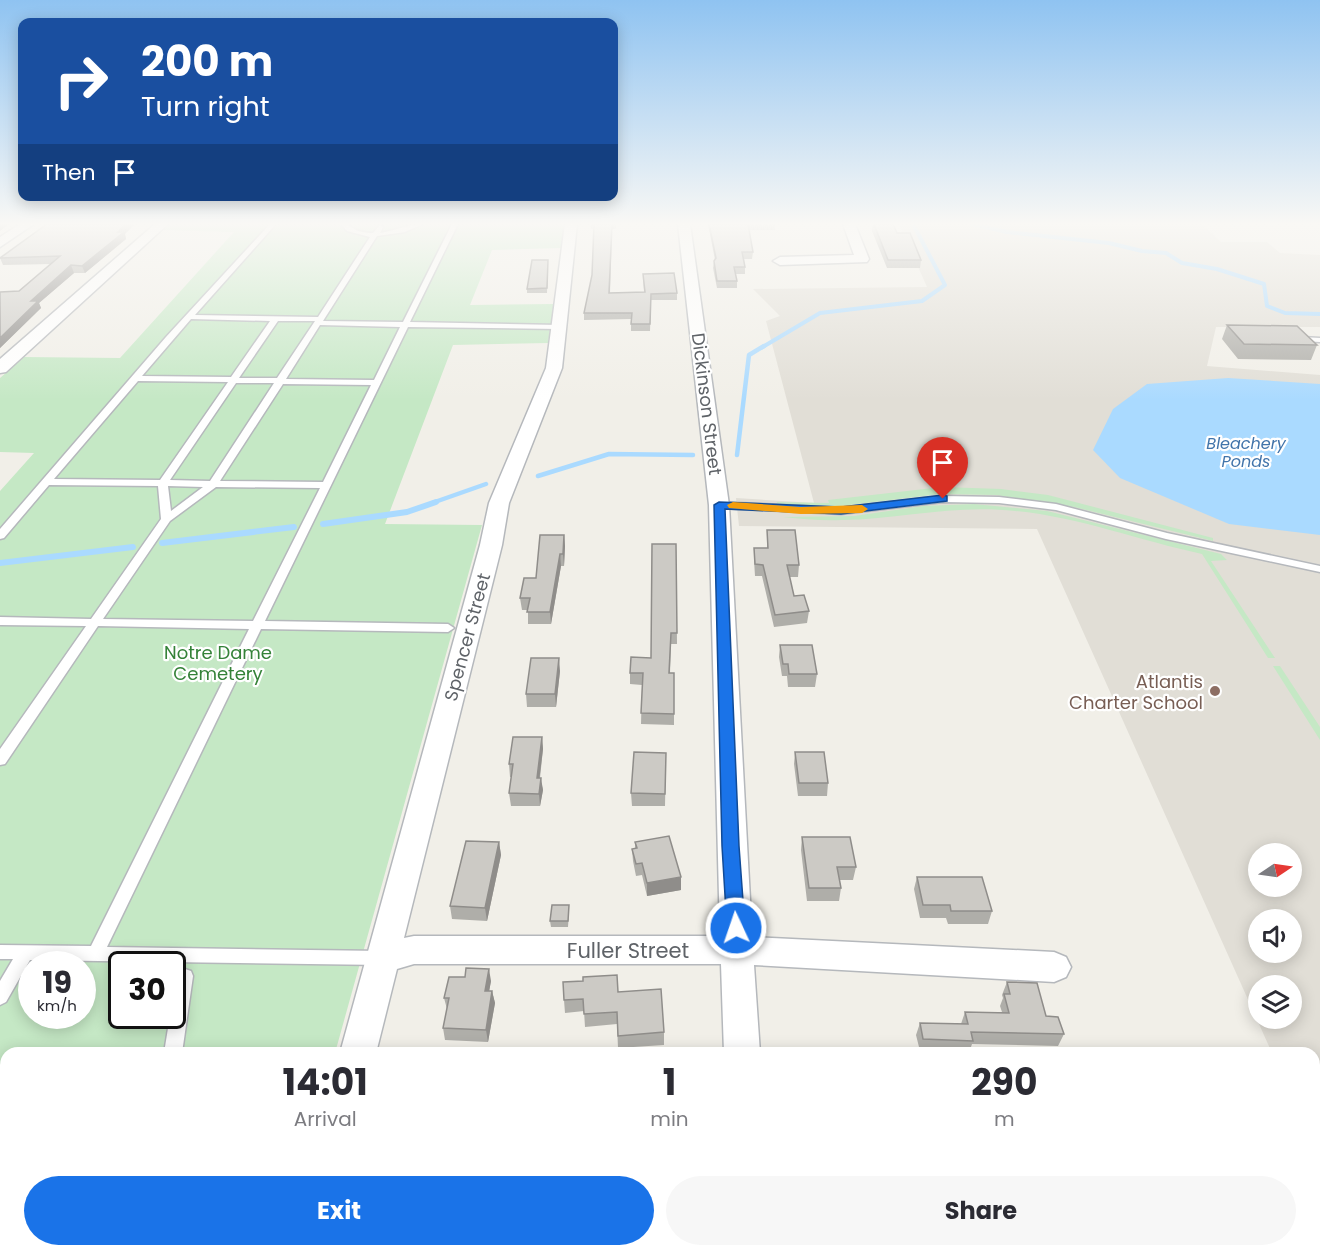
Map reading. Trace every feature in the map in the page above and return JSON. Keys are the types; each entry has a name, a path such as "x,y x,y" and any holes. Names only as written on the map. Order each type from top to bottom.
{"street":[{"path":"0,368 96,283"},
{"name":"Spencer Street","path":"360,1047 488,556 499,502 554,368 565,283"},
{"name":"Dickinson Street","path":"691,283 719,505 731,846 742,1047"},
{"name":"Fuller Street","path":"383,958 414,950 738,950 1054,967"}],"lane":[{"path":"0,536 221,283"},
{"path":"0,760 166,519 213,484 343,283"},
{"path":"96,952 426,283"},
{"path":"191,317 560,327"},
{"path":"166,519 163,483 276,318"},
{"path":"1305,339 1320,339"},
{"path":"136,378 376,383"},
{"path":"47,482 326,484"},
{"path":"719,505 841,511 943,499 999,500 1056,507 1234,554 1320,569"},
{"path":"1294,563 1302,574"},
{"path":"0,621 448,628"},
{"path":"0,952 18,953"},
{"path":"96,954 383,958"},
{"path":"0,998 18,966"},
{"path":"174,1047 177,1029"}],"shaded area":[{"name":"Atlantis Charter School","path":"925,283 1320,283 1320,327 1216,327 1207,366 1320,375 1320,1047 1269,1047 1261,1029 1302,1029 1302,975 1248,975 1248,999 1037,529 739,526 736,498 814,503 766,321 780,316 753,289 927,287"}],"green space":[{"name":"Notre Dame Cemetery","path":"188,283 479,283 470,305 554,304 548,343 453,345 385,524 482,525 337,1047 0,1047 0,491 34,453 0,452 0,378 24,357 120,358"},
{"path":"942,487 1001,489 1048,495 1213,538 1213,541 1074,507 996,495 940,494 841,506 776,505 777,502 829,503 828,500"},
{"path":"974,504 1047,511 1221,554 1227,560 1211,561 1275,658 1268,658 1202,554 1062,518 993,509 864,519 813,520 783,517 854,516 923,506"},
{"path":"1273,666 1280,666 1320,727 1320,740"}],"water":[{"name":"Bleachery Ponds","path":"1228,378 1320,384 1320,535 1229,524 1120,478 1093,450 1113,409 1147,384"}],"building":[{"path":"29,283 51,283 31,301 38,301 0,338 0,292 19,291"},
{"path":"528,283 547,283 547,288 527,289"},
{"path":"590,283 609,283 609,293 645,292 644,283 675,283 677,293 651,294 650,324 631,324 632,313 584,313"},
{"path":"1227,325 1297,326 1317,345 1244,344"},
{"path":"767,530 795,530 799,565 787,565 794,596 804,595 809,611 775,615 763,565 755,564 754,548 768,548"},
{"path":"540,535 564,535 563,554 560,554 550,612 527,612 530,598 520,598 524,578 536,578"},
{"path":"652,544 676,544 677,633 671,633 669,673 674,673 674,714 641,713 643,673 630,673 631,657 651,658"},
{"path":"780,645 812,645 817,674 789,674 788,664 783,664"},
{"path":"531,658 559,658 555,694 526,694"},
{"path":"513,737 542,737 537,778 541,778 539,794 509,793 513,764 509,764"},
{"path":"634,752 666,753 665,794 631,793"},
{"path":"795,752 824,752 828,783 799,783"},
{"path":"669,836 681,877 647,883 642,863 636,864 632,849 637,848 635,842"},
{"path":"802,837 850,837 856,867 837,867 841,888 809,888"},
{"path":"466,841 499,842 485,908 450,906"},
{"path":"917,877 982,877 992,911 951,911 950,905 923,905"},
{"path":"552,905 569,905 568,921 550,921"},
{"path":"466,968 489,969 485,991 492,991 486,1030 443,1028 449,998 444,998 449,977 465,977"},
{"path":"617,975 618,992 661,989 664,1032 618,1036 617,1012 584,1014 583,999 564,1000 563,982 583,981 583,977"},
{"path":"1007,982 1037,983 1046,1016 1058,1017 1064,1034 971,1032 973,1041 923,1039 920,1023 968,1024 965,1012 1009,1013 1004,994 1010,994"}],"waterway":[{"path":"761,348 820,313 922,301 945,285 944,283"},
{"path":"1260,283 1264,284 1267,306 1285,313 1320,314"},
{"path":"737,455 749,355 764,346"},
{"path":"538,476 609,454 693,455"},
{"path":"432,503 486,484"},
{"path":"323,524 407,512 436,502"},
{"path":"162,543 294,527"},
{"path":"0,563 133,547"}],"slow traffic":[{"path":"733,505 783,510 862,509"}],"place":[{"name":"Atlantis Charter School","path":"1215,691"}],"route":[{"path":"736,928 719,505 783,510 841,511 943,499"}]}
